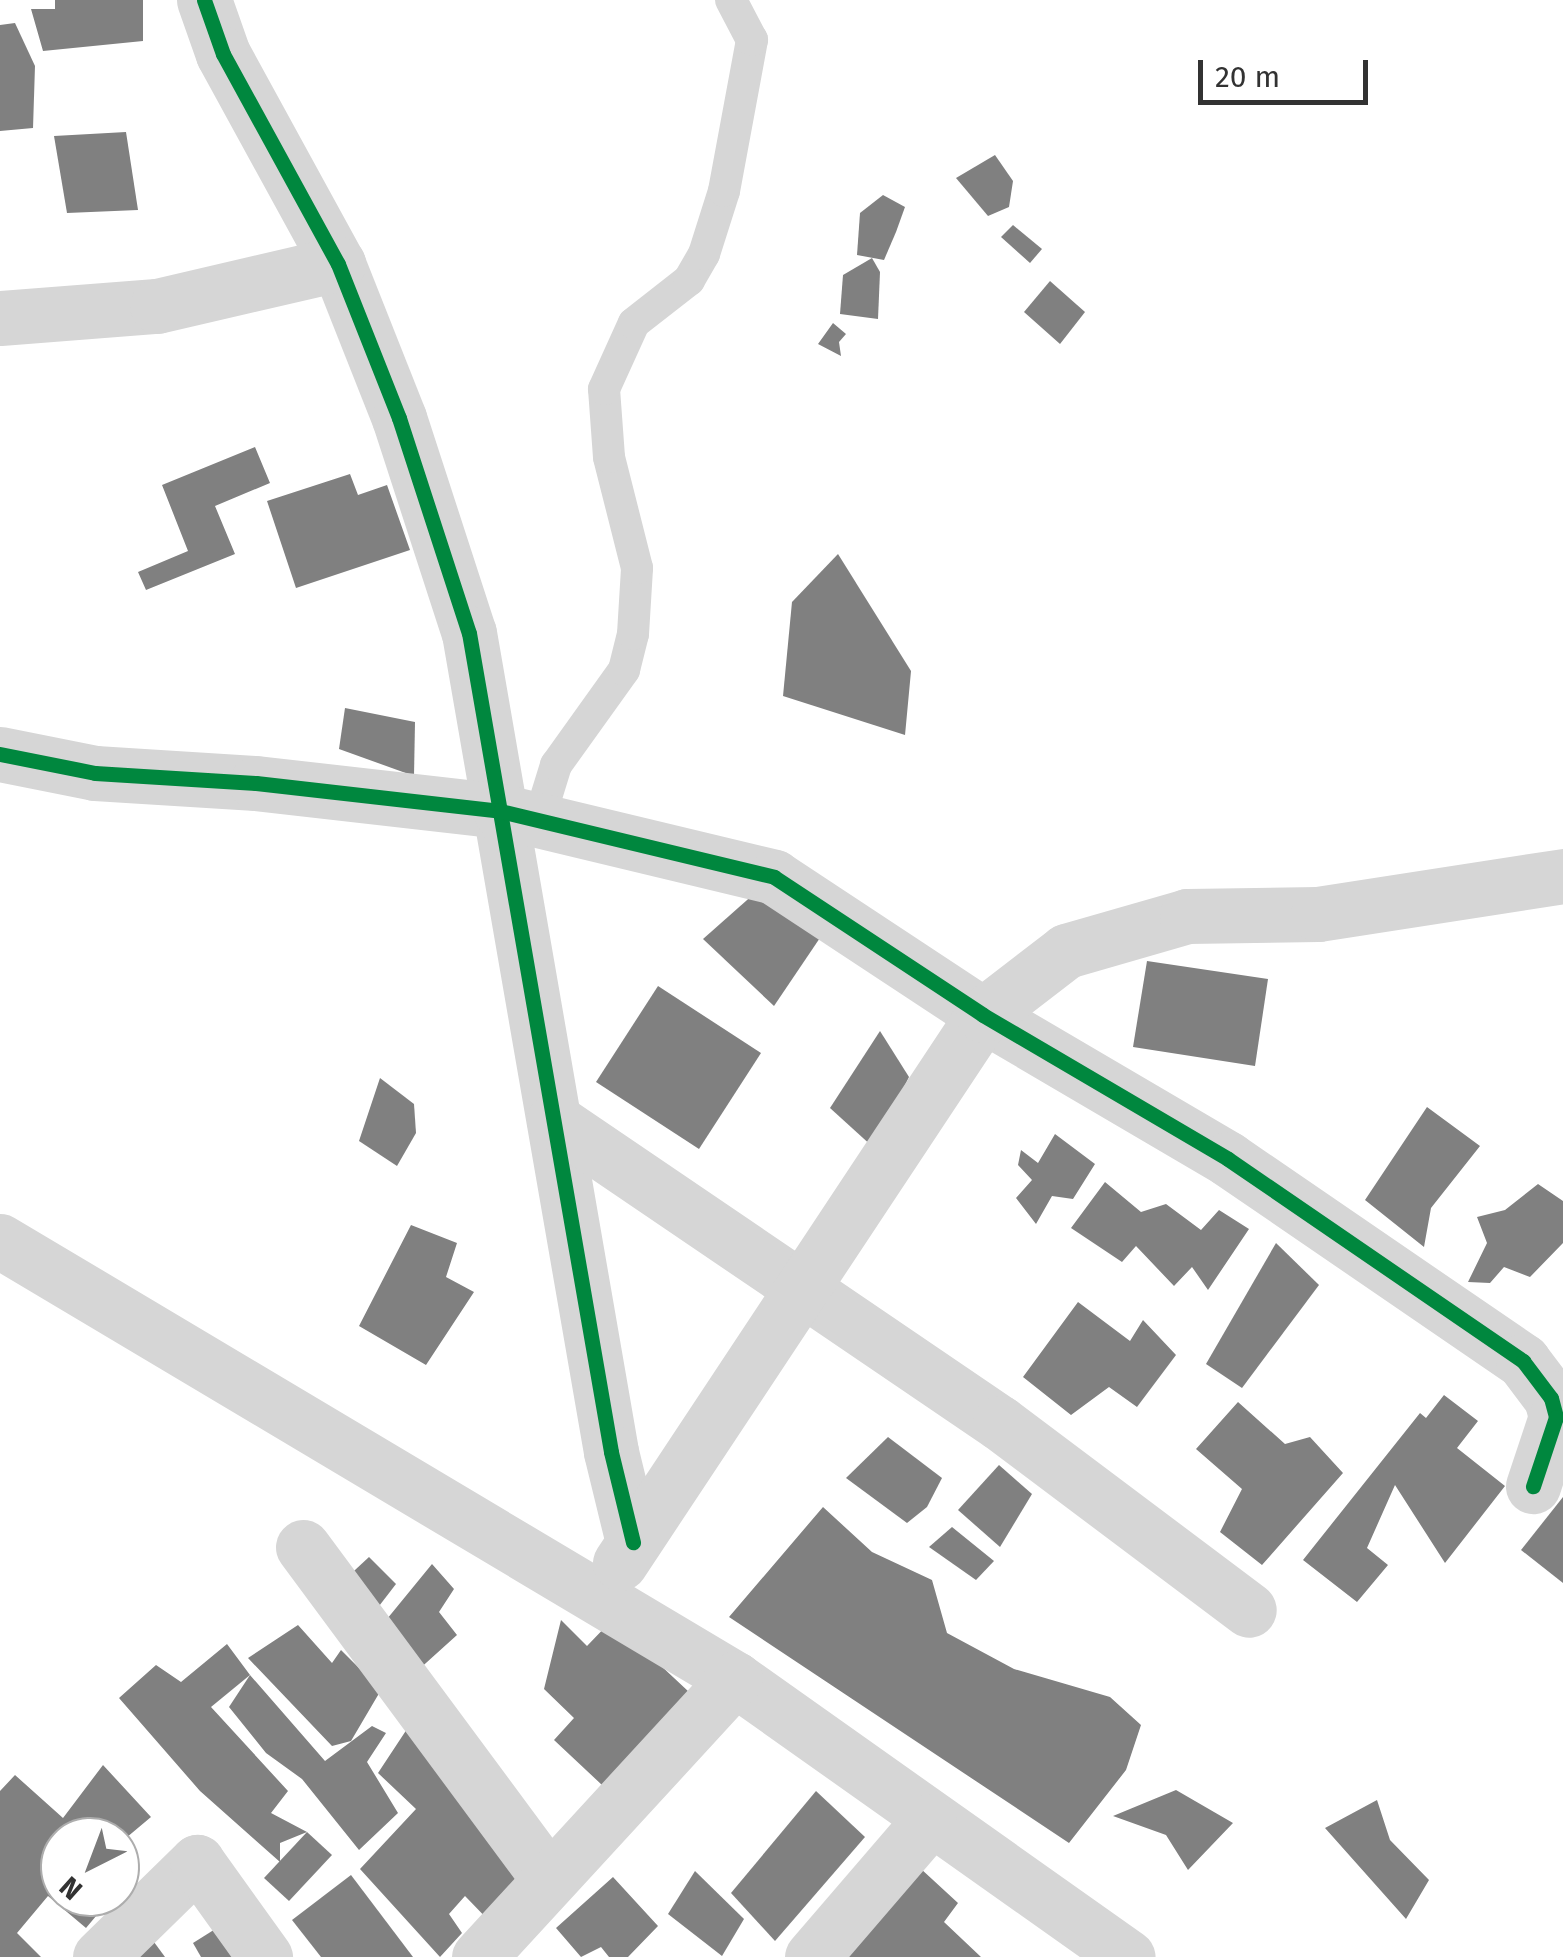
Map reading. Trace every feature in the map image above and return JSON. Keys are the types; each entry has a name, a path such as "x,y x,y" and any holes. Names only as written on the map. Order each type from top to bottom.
{"street":[{"path":"204,0 223,54 338,264 399,418 469,633 520,816 554,1120 611,1452 634,1542"},
{"path":"0,318 156,306 338,264"},
{"path":"0,754 95,773 256,783 520,816 774,877 983,1015 1228,1159 1523,1361 1551,1398 1556,1417 1533,1486"},
{"path":"599,1595 806,1290 983,1015 1066,951 1118,932 1187,916 1318,914 1563,876"},
{"path":"554,1120 1000,1422 1249,1610"},
{"path":"0,1240 734,1679 1100,1949"},
{"path":"302,1547 549,1880"},
{"path":"502,1949 549,1880 734,1679"},
{"path":"812,1957 929,1821"},
{"path":"100,1957 197,1862 266,1957"}],"lane":[{"path":"520,816 624,670 632,634 636,568 609,457 604,389 634,323 689,280 704,254 724,191 752,40 732,0"}],"building":[{"path":"55,0 143,0 143,41 43,51 31,9 55,9"},
{"path":"15,23 35,66 33,128 0,131 0,25"},
{"path":"126,132 138,210 67,213 54,136"},
{"path":"995,155 1013,181 1009,207 988,216 956,178"},
{"path":"883,195 905,207 884,260 857,255 860,213"},
{"path":"1013,225 1042,249 1030,263 1001,237"},
{"path":"872,258 880,272 878,319 840,314 843,275"},
{"path":"1050,281 1085,312 1060,344 1024,312"},
{"path":"833,323 846,334 839,342 841,356 818,344"},
{"path":"255,447 270,483 215,506 235,554 146,590 138,572 188,551 162,485"},
{"path":"350,474 358,495 387,485 410,550 296,588 267,501"},
{"path":"838,554 911,671 905,735 783,696 792,602"},
{"path":"345,708 415,722 414,776 339,749"},
{"path":"765,884 828,926 774,1006 703,939"},
{"path":"1147,961 1268,979 1255,1066 1133,1047"},
{"path":"658,986 761,1053 699,1149 596,1082"},
{"path":"880,1031 909,1077 874,1148 830,1108"},
{"path":"380,1078 414,1104 416,1133 397,1166 359,1141"},
{"path":"1427,1107 1480,1146 1431,1208 1424,1247 1365,1200"},
{"path":"1055,1134 1095,1164 1073,1199 1052,1196 1036,1224 1016,1198 1032,1180 1018,1165 1021,1150 1038,1163"},
{"path":"1105,1182 1141,1212 1166,1204 1201,1230 1219,1210 1249,1229 1208,1290 1192,1267 1174,1286 1136,1246 1122,1262 1071,1228"},
{"path":"1538,1184 1563,1201 1563,1243 1530,1277 1504,1267 1490,1283 1468,1282 1487,1243 1477,1217 1505,1210"},
{"path":"411,1225 457,1243 446,1277 474,1292 426,1365 359,1326"},
{"path":"1276,1243 1319,1285 1242,1388 1206,1364"},
{"path":"1078,1302 1130,1341 1143,1320 1176,1355 1137,1407 1109,1387 1071,1415 1023,1377"},
{"path":"1444,1395 1478,1421 1457,1448 1505,1486 1445,1563 1395,1485 1367,1548 1388,1565 1357,1602 1303,1560 1420,1413 1426,1418"},
{"path":"1238,1402 1285,1444 1310,1437 1343,1473 1262,1565 1220,1532 1242,1489 1196,1449"},
{"path":"888,1437 942,1478 927,1507 907,1523 846,1478"},
{"path":"999,1465 1032,1494 1000,1547 958,1510"},
{"path":"1563,1497 1563,1583 1521,1550"},
{"path":"823,1507 872,1552 932,1580 947,1633 1014,1669 1110,1697 1141,1725 1126,1770 1069,1843 729,1617"},
{"path":"952,1527 994,1561 976,1580 929,1547"},
{"path":"369,1557 396,1584 376,1610 341,1583"},
{"path":"432,1564 454,1589 439,1612 457,1635 416,1672 378,1630"},
{"path":"561,1620 587,1646 612,1620 689,1692 602,1785 554,1740 574,1718 544,1689"},
{"path":"298,1625 332,1663 341,1650 381,1690 351,1741 332,1746 248,1658"},
{"path":"227,1644 250,1675 211,1707 288,1791 271,1813 307,1832 280,1843 280,1862 200,1791 119,1698 156,1665 181,1682"},
{"path":"250,1675 325,1761 372,1726 386,1733 367,1762 398,1813 359,1850 302,1779 266,1753 229,1707"},
{"path":"407,1729 541,1875 496,1928 465,1896 449,1914 462,1933 440,1957 360,1869 416,1809 378,1773"},
{"path":"103,1765 151,1817 140,1826 140,1817 64,1817"},
{"path":"15,1775 62,1817 40,1817 40,1906 17,1933 41,1957 0,1957 0,1791"},
{"path":"1176,1790 1233,1823 1188,1870 1166,1835 1113,1816"},
{"path":"816,1791 865,1837 775,1941 731,1893"},
{"path":"1377,1800 1390,1840 1429,1880 1406,1919 1325,1828"},
{"path":"307,1832 332,1855 289,1901 264,1878"},
{"path":"920,1868 958,1903 944,1922 981,1957 842,1957"},
{"path":"695,1871 744,1919 722,1956 668,1914"},
{"path":"351,1875 413,1957 321,1957 292,1920"},
{"path":"613,1877 658,1926 628,1957 609,1957 601,1947 581,1957 556,1928"},
{"path":"73,1917 95,1917 86,1928"},
{"path":"228,1921 250,1957 201,1957 193,1943"},
{"path":"143,1927 165,1957 107,1957"}],"cycle path":[{"path":"204,0 223,54 338,264 399,418 469,633 611,1452 633,1542"},
{"path":"0,754 95,773 256,783 500,811 774,877 983,1015 1228,1159 1523,1361 1551,1398 1556,1417 1533,1486"}]}
